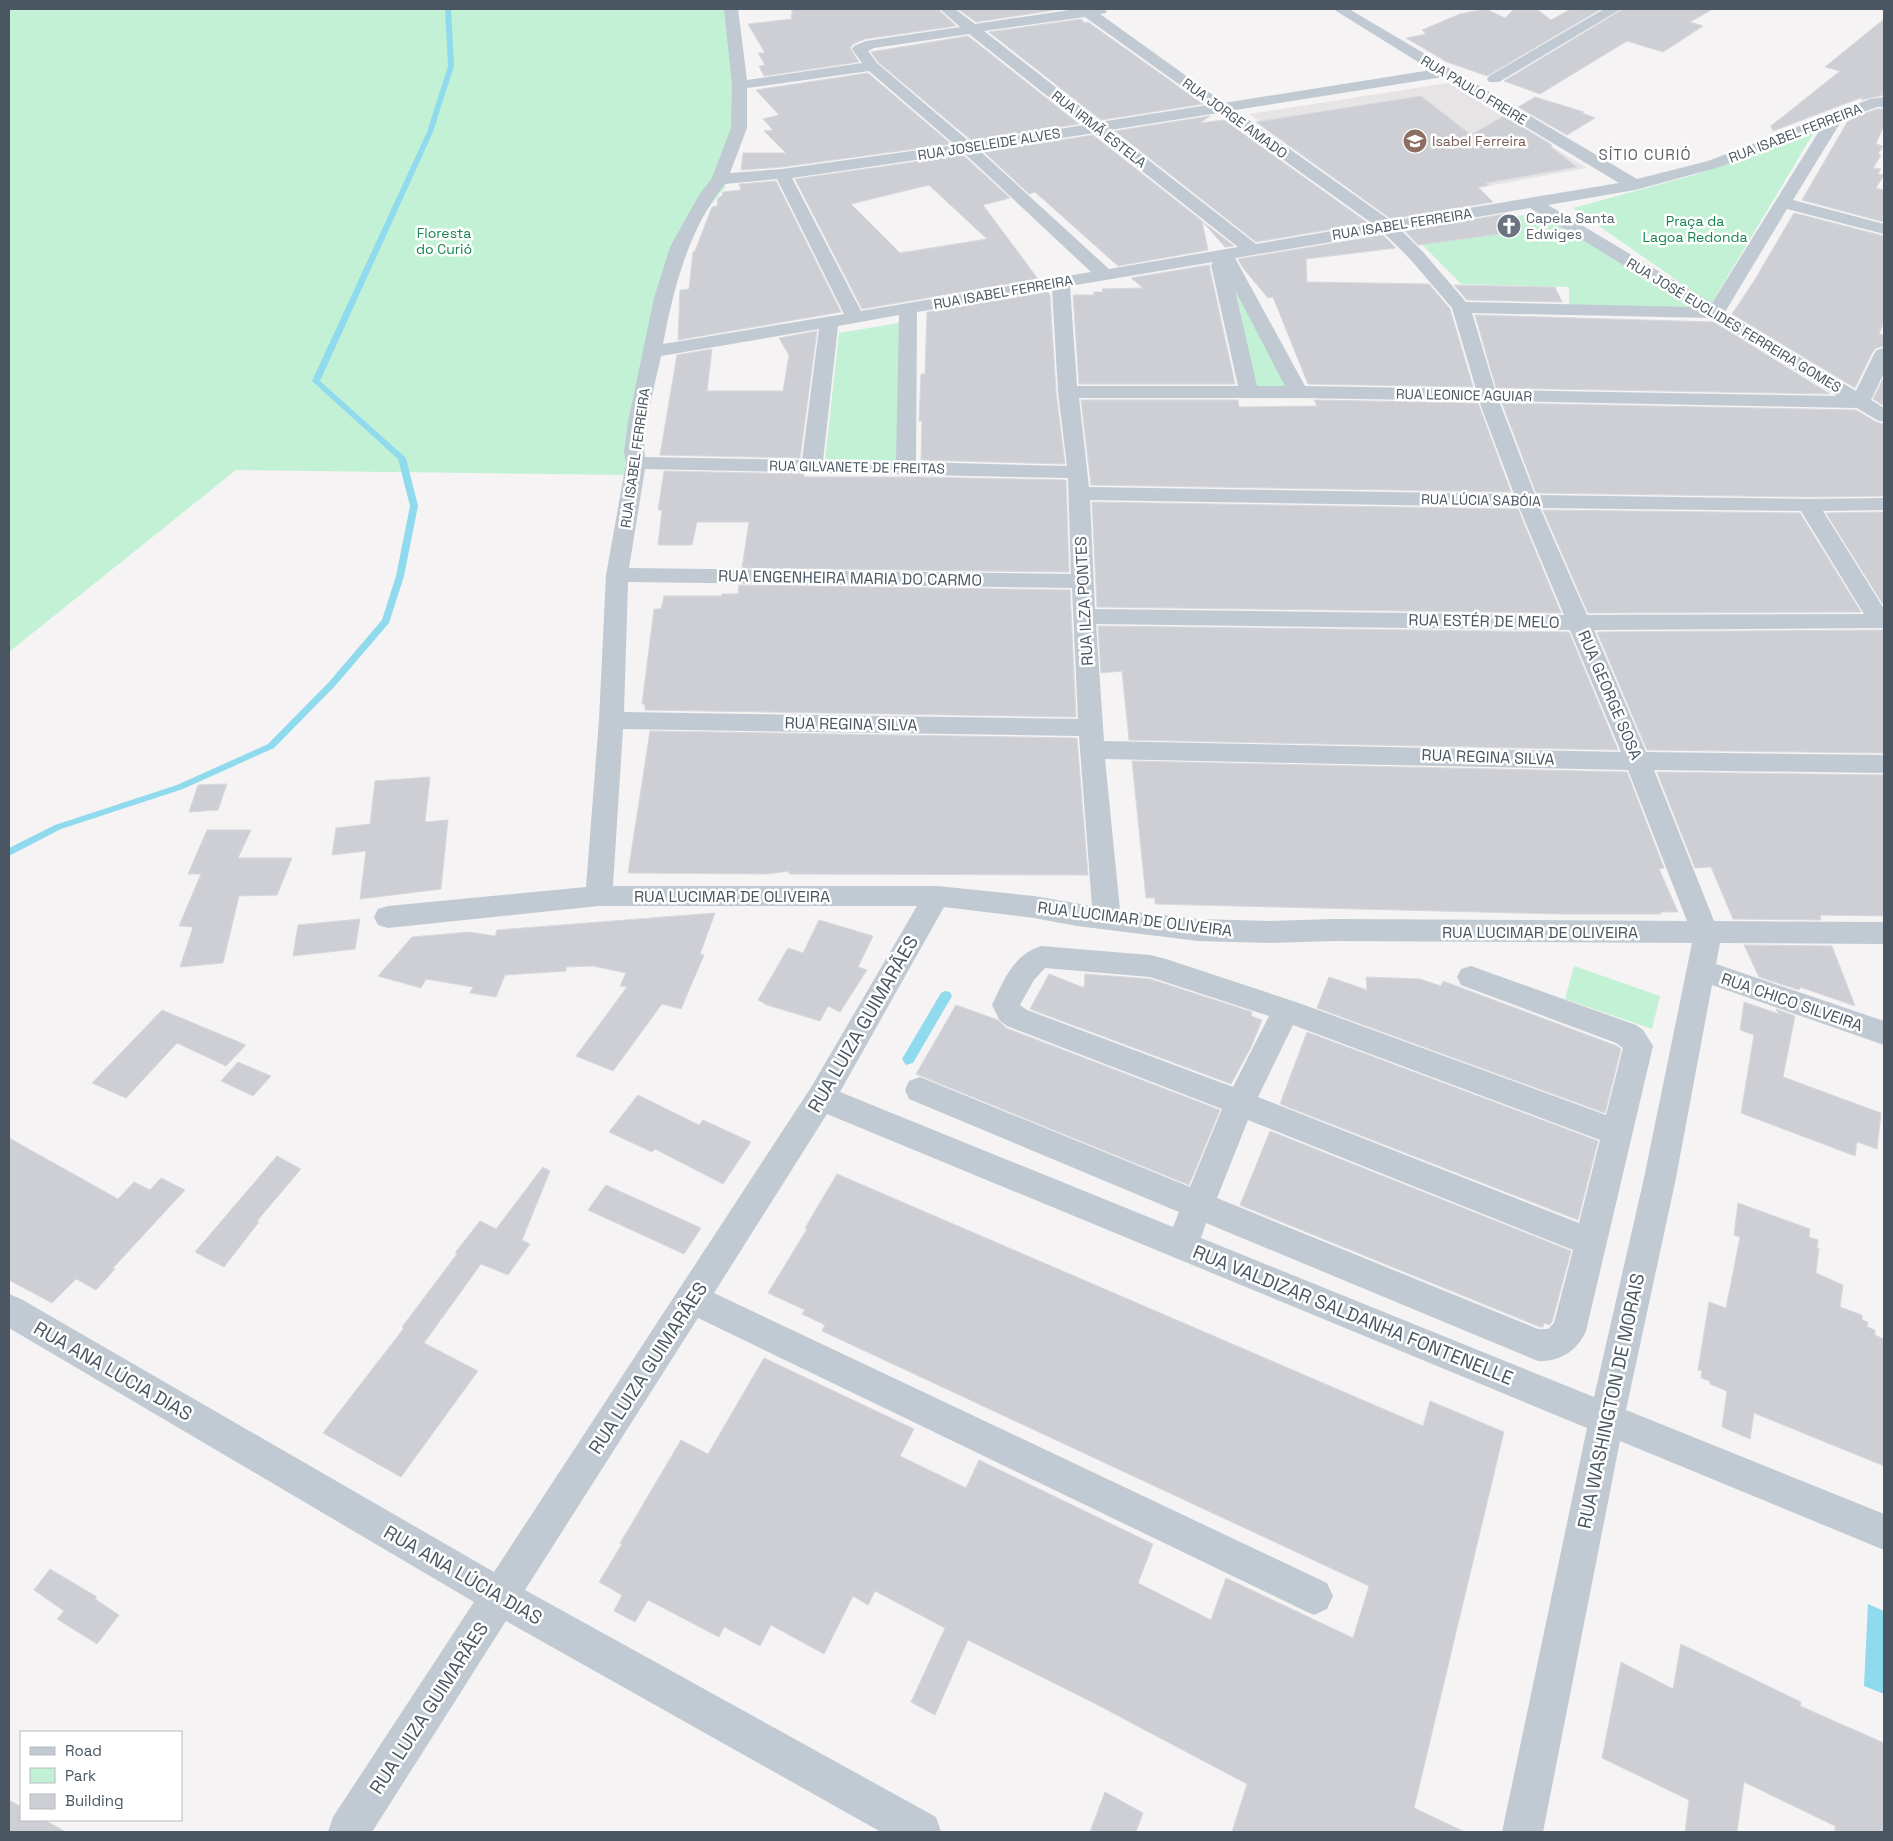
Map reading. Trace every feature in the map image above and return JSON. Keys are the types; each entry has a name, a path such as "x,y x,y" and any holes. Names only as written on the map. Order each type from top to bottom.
{"street":[{"path":"651,352 663,298 679,247 707,195 720,179 738,128 740,85 731,9"},
{"name":"RUA IRMÃ ESTELA","path":"946,9 1250,249"},
{"path":"1105,275 968,148 872,66 860,49 862,46 1086,10 1112,9"},
{"name":"RUA PAULO FREIRE","path":"1340,9 1634,185"},
{"path":"1494,79 1614,9"},
{"name":"RUA JORGE AMADO","path":"1086,10 1387,226"},
{"path":"740,85 872,66"},
{"name":"RUA JOSELEIDE ALVES","path":"720,179 782,174 968,148 1444,72"},
{"name":"RUA ISABEL FERREIRA","path":"599,896 611,720 617,575 636,463 634,451 638,422 651,352 1634,185 1714,164 1875,102 1884,102"},
{"path":"1461,307 1715,313 1836,117"},
{"path":"782,174 855,317"},
{"name":"RUA JOSÉ EUCLIDES FERREIRA GOMES","path":"1532,202 1884,416"},
{"path":"1783,203 1884,229"},
{"name":"RUA GEORGE SOSA","path":"1387,226 1417,256 1461,307 1487,395 1527,501 1638,762 1705,933"},
{"path":"1221,255 1298,392"},
{"path":"1221,255 1249,393"},
{"name":"RUA ILZA PONTES","path":"1061,283 1068,392 1078,482 1092,739 1107,918"},
{"path":"906,468 908,308"},
{"path":"812,467 829,322"},
{"path":"1860,402 1884,354"},
{"name":"RUA LEONICE AGUIAR","path":"1068,392 1298,392 1860,402"},
{"name":"RUA GILVANETE DE FREITAS","path":"636,463 906,468 1078,482"},
{"name":"RUA LÚCIA SABÓIA","path":"1078,482 1527,501 1808,505 1884,504"},
{"path":"1808,505 1882,621"},
{"name":"RUA ENGENHEIRA MARIA DO CARMO","path":"617,575 1082,581"},
{"name":"RUA ESTÉR DE MELO","path":"1084,616 1580,622 1882,621"},
{"name":"RUA REGINA SILVA","path":"611,720 1092,739 1422,755 1638,762 1884,764"},
{"name":"RUA LUCIMAR DE OLIVEIRA","path":"388,917 599,896 937,896 1034,907 1198,930 1270,932 1334,930 1884,933"},
{"name":"RUA LUIZA GUIMARÃES","path":"348,1832 821,1098 937,896"},
{"name":"RUA WASHINGTON DE MORAIS","path":"1523,1832 1607,1417 1660,1178 1706,941 1705,933"},
{"path":"1591,1242 1240,1103 1017,1018 1010,1013 1006,1005 1025,968 1030,962 1041,957 1150,966 1286,1010 1618,1133"},
{"name":"RUA CHICO SILVEIRA","path":"1700,970 1884,1034"},
{"path":"920,1090 1538,1345 1551,1346 1563,1340 1569,1332 1638,1046 1626,1034 1471,978"},
{"path":"1181,1246 1240,1103 1286,1010"},
{"name":"RUA VALDIZAR SALDANHA FONTENELLE","path":"821,1098 1181,1246 1607,1417 1884,1532"},
{"path":"692,1299 1314,1596"},
{"name":"RUA ANA LÚCIA DIAS","path":"9,1310 500,1598 921,1832"}],"shaded area":[{"name":"Isabel Ferreira","path":"1448,83 1587,168 1380,206 1249,114"}],"green space":[{"name":"Floresta do Curió","path":"9,9 728,9 741,103 725,187 682,242 631,475 236,470 9,652"},
{"name":"Praça da Lagoa Redonda","path":"1816,129 1711,304 1573,208 1694,175"},
{"path":"1552,211 1703,310 1569,307 1569,287 1461,284 1410,232"},
{"path":"1227,274 1287,386 1254,386"},
{"path":"905,322 898,461 825,461 839,333"},
{"path":"1574,966 1660,996 1652,1029 1565,999"}],"water":[{"path":"945,991 950,992 952,996 913,1063 906,1065 902,1059 941,993"},
{"path":"1868,1604 1884,1611 1884,1694 1864,1686"}],"building":[{"path":"791,9 938,9 956,26 865,39 853,44 850,48 859,62 764,76 759,66 765,65 758,53 765,53 748,24 792,19"},
{"path":"958,9 1062,9 976,22"},
{"path":"1486,9 1505,18 1513,10 1538,10 1551,20 1571,9 1601,9 1487,76 1447,62 1406,38 1426,34 1422,30 1460,14"},
{"path":"1623,9 1713,9 1690,22 1703,26 1663,52 1627,41 1540,94 1504,81"},
{"path":"1081,19 1085,23 1088,22 1203,104 1101,120 989,32"},
{"path":"1884,19 1884,95 1861,100 1863,97 1773,131 1771,126 1840,71 1825,67"},
{"path":"968,36 1079,124 972,141 878,62 871,52"},
{"path":"868,73 951,144 782,167 741,170 743,153 786,153 764,131 773,130 763,119 779,115 756,90"},
{"name":"Isabel Ferreira","path":"1421,96 1471,135 1504,116 1552,145 1550,146 1577,167 1486,183 1489,185 1478,187 1493,202 1391,219 1256,122"},
{"path":"1535,97 1584,112 1582,113 1595,118 1567,135 1518,107"},
{"path":"1877,109 1884,109 1884,125 1876,144 1883,146 1878,154 1881,155 1873,168 1881,169 1878,174 1884,175 1876,188 1884,190 1884,222 1802,200 1849,119"},
{"path":"1210,116 1200,123 1224,120 1368,223 1256,242 1115,131"},
{"path":"1093,135 1202,221 1208,250 1118,266 1035,192 1029,194 984,152"},
{"path":"963,155 1010,198 983,205 1038,279 862,309 795,179","holes":["929,185 987,239 900,253 851,204"]},
{"path":"776,181 841,312 678,340 680,290 689,289 693,252 712,207 717,206 718,198 722,196 723,192 741,190 739,184"},
{"path":"1794,213 1884,236 1884,322 1879,334 1884,335 1884,346 1876,348 1872,353 1855,388 1732,314"},
{"path":"1505,214 1522,231 1418,245 1405,231"},
{"path":"1203,222 1234,246 1225,247"},
{"path":"1383,235 1396,248 1306,259 1307,282 1429,284 1450,309 1473,387 1308,384 1273,297 1268,298 1243,268 1238,259"},
{"path":"1209,265 1235,384 1079,384 1073,295 1094,295 1094,292 1103,292 1102,289 1143,288 1131,278"},
{"path":"1454,285 1555,287 1562,302 1467,300"},
{"path":"1048,292 1050,295 1056,392 1065,464 921,460 922,421 919,421 921,374 925,374 927,312"},
{"path":"1475,315 1714,322 1830,394 1496,388"},
{"path":"817,331 800,458 660,455 677,355 712,349 707,391 783,391 789,355 779,338"},
{"path":"1884,377 1884,406 1873,399"},
{"path":"1081,400 1238,400 1239,407 1317,406 1314,400 1478,403 1511,492 1091,485"},
{"path":"1502,403 1856,410 1876,422 1884,424 1884,496 1808,497 1536,493"},
{"path":"664,471 804,474 804,477 1066,480 1069,572 742,568 749,522 697,522 692,545 658,545 662,510 658,510"},
{"path":"1092,502 1518,509 1561,613 1097,607"},
{"path":"1543,510 1800,513 1861,612 1588,613"},
{"path":"1884,512 1884,606 1826,513"},
{"path":"739,585 1070,590 1076,717 645,710 645,704 642,704 654,609 661,609 664,596 721,596 722,594 738,594"},
{"path":"1098,626 1569,632 1618,750 1129,740 1122,671 1101,673"},
{"path":"1884,630 1884,753 1647,750 1597,632"},
{"path":"650,731 1077,738 1088,875 789,874 789,871 767,874 628,873"},
{"path":"1132,761 1627,772 1664,868 1659,869 1678,912 1660,912 1661,914 1560,914 1155,904 1155,898 1146,898"},
{"path":"1657,772 1884,775 1884,916 1820,915 1821,920 1733,919 1711,867 1695,868"},
{"path":"430,777 425,822 448,820 441,889 360,899 366,851 332,855 336,828 370,824 375,781"},
{"path":"227,784 218,810 189,812 198,785"},
{"path":"207,830 251,830 238,858 292,858 277,895 239,896 223,963 180,967 193,927 179,926 201,874 188,874"},
{"path":"715,913 700,954 704,955 681,1009 662,1004 613,1071 576,1056 627,987 620,986 626,973 593,966 566,967 566,971 505,975 496,997 470,993 473,987 426,979 421,988 378,976 412,937 469,932 495,936 497,930"},
{"path":"360,919 355,949 293,956 298,925"},
{"path":"819,920 873,936 858,967 867,970 840,1012 828,1006 820,1021 767,1005 758,1000 788,948 803,953"},
{"path":"1744,945 1832,946 1855,1006 1800,987 1799,990 1759,977"},
{"path":"1049,974 1084,988 1085,974 1150,979 1252,1012 1251,1016 1262,1020 1251,1047 1231,1084 1030,1009"},
{"path":"1329,977 1367,990 1366,977 1420,979 1441,986 1443,981 1617,1046 1621,1049 1605,1113 1317,1008"},
{"path":"1744,1002 1779,1014 1776,1009 1795,1016 1783,1077 1881,1113 1877,1149 1857,1142 1855,1156 1741,1113 1754,1035 1740,1030"},
{"path":"956,1005 998,1020 1006,1028 1220,1110 1189,1185 916,1074"},
{"path":"162,1010 246,1045 226,1066 177,1043 126,1098 92,1083"},
{"path":"1307,1032 1598,1141 1578,1220 1280,1104"},
{"path":"238,1062 271,1076 253,1096 221,1081"},
{"path":"638,1095 699,1125 703,1120 751,1142 723,1184 655,1149 652,1152 609,1132"},
{"path":"1270,1131 1571,1251 1552,1322 1549,1325 1544,1323 1543,1327 1540,1327 1240,1205"},
{"path":"9,1138 118,1199 134,1182 150,1190 161,1178 185,1190 113,1268 115,1269 96,1290 76,1279 52,1303 9,1280"},
{"path":"277,1156 301,1169 257,1221 259,1222 224,1267 195,1252"},
{"path":"543,1167 550,1171 522,1240 530,1244 508,1275 481,1264 424,1343 478,1371 401,1477 323,1433 404,1328 402,1327 480,1221 496,1229"},
{"path":"837,1174 1423,1426 1430,1401 1504,1432 1414,1808 1465,1832 1232,1832 1247,1784 1092,1702 968,1640 935,1715 911,1702 945,1628 875,1591 868,1605 853,1596 824,1654 771,1625 760,1646 724,1627 719,1637 648,1600 635,1622 614,1611 622,1595 599,1582 681,1440 708,1454 764,1358 914,1429 900,1456 966,1488 979,1460 1153,1544 1138,1583 1211,1620 1226,1578 1353,1638 1369,1586 822,1331 825,1325 802,1314 805,1310 768,1293 807,1229 805,1228"},
{"path":"606,1185 701,1228 684,1254 588,1210"},
{"path":"1738,1203 1810,1229 1809,1237 1818,1240 1816,1273 1843,1285 1840,1307 1862,1315 1862,1320 1868,1322 1867,1327 1875,1330 1875,1335 1884,1339 1884,1466 1754,1413 1750,1439 1722,1427 1727,1391 1701,1378 1702,1371 1698,1370 1709,1302 1726,1308 1740,1237 1734,1235"},
{"path":"50,1569 97,1597 95,1599 119,1615 97,1644 57,1619 64,1611 34,1590"},
{"path":"1681,1644 1801,1702 1800,1706 1884,1743 1884,1832 1835,1832 1835,1826 1744,1782 1737,1832 1685,1832 1689,1800 1602,1758 1621,1662 1673,1689"},
{"path":"1105,1792 1143,1813 1136,1832 1090,1832"},
{"path":"9,1800 20,1806 20,1821 46,1821 66,1832 9,1832"}],"waterway":[{"path":"9,852 58,827 180,787 271,746 332,684 386,621 400,576 414,506 402,458 316,381 430,132 451,66 448,9"}],"place":[{"name":"Isabel Ferreira","path":"1415,141"},
{"name":"Capela Santa Edwiges","path":"1509,226"}],"district":[{"name":"SÍTIO CURIÓ","path":"1645,154"}]}
